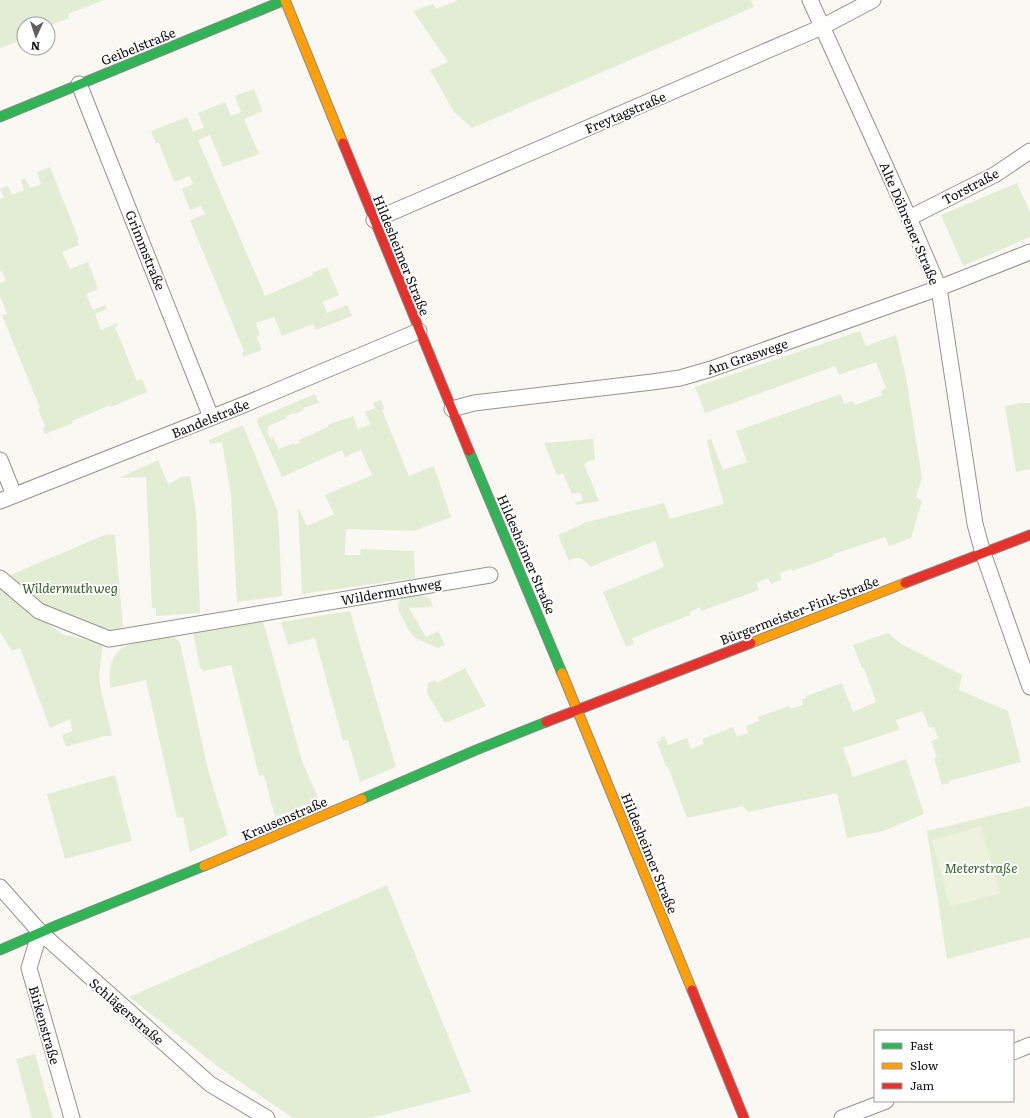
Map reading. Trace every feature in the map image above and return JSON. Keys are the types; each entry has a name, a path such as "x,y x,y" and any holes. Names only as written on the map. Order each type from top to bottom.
{"street":[{"name":"Geibelstraße","path":"0,117 285,0"},
{"name":"Hildesheimer Straße","path":"285,0 419,331 578,710 744,1118"},
{"name":"Alte Döhrener Straße","path":"810,0 909,218 939,288 975,524 983,553"},
{"name":"Freytagstraße","path":"374,220 822,27 873,0"},
{"name":"Grimmstraße","path":"79,84 212,417"},
{"name":"Torstraße","path":"909,218 996,174 1030,151"},
{"name":"Am Graswege","path":"452,409 474,403 680,378 711,369 939,288 1030,252"},
{"name":"Bandelstraße","path":"0,501 243,405 419,331"},
{"path":"0,460 14,495"},
{"name":"Bürgermeister-Fink-Straße","path":"578,710 1030,535"},
{"path":"983,553 1030,687"},
{"name":"Wildermuthweg","path":"0,578 39,611 109,639 490,574"},
{"name":"Krausenstraße","path":"0,950 40,932 250,847 476,750 578,710"},
{"name":"Schlägerstraße","path":"0,887 40,932 210,1084 268,1118"},
{"name":"Birkenstraße","path":"40,932 29,968 72,1118"},
{"path":"1014,1052 1030,1045"},
{"path":"842,1118 883,1102"}],"green space":[{"path":"0,0 104,0 68,14 69,18 56,23 56,16 16,16 16,42 0,48"},
{"path":"458,0 751,0 754,7 472,128 454,112 430,70 448,62 413,11 433,4 436,9"},
{"path":"254,89 263,111 244,119 259,154 223,167 210,135 198,140 265,296 313,275 312,273 327,267 339,295 323,302 327,313 347,305 352,316 316,330 313,324 282,336 274,317 256,323 260,335 257,337 262,350 243,357 242,353 244,351 190,220 205,214 201,206 190,210 182,189 193,184 190,176 174,182 159,143 156,143 151,131 187,117 193,131 204,128 198,113 225,102 231,116 241,112 235,96"},
{"path":"50,167 79,240 77,240 79,245 62,252 70,269 88,262 98,289 86,294 93,310 105,305 107,309 95,314 101,330 117,323 118,326 115,327 137,381 142,379 147,392 111,407 110,405 72,421 73,423 45,434 43,428 45,427 38,409 40,408 2,315 7,314 0,296 0,283 6,281 2,271 0,272 0,199 4,197 0,189 8,186 12,195 24,190 21,180 25,178 30,188 41,184 37,172"},
{"path":"1017,183 1030,212 1030,237 963,266 941,215"},
{"path":"860,331 866,346 896,335 906,377 922,478 916,497 922,501 911,538 889,546 885,537 834,554 834,556 792,571 791,569 780,573 781,580 771,584 768,578 756,583 759,590 701,611 700,607 690,612 690,615 632,638 634,644 626,647 603,592 664,567 655,541 590,567 581,558 575,558 569,561 558,535 583,523 664,503 670,519 724,504 707,440 711,439 723,470 747,462 736,431 841,394 844,404 853,401 855,405 882,395 881,391 886,388 876,362 839,375 835,366 705,413 695,387"},
{"path":"315,394 319,403 303,408 304,410 286,416 287,418 268,426 269,429 267,430 270,438 273,437 279,449 294,443 295,445 300,442 299,440 328,427 328,425 353,416 358,429 370,424 365,412 375,408 373,403 381,400 384,409 382,410 409,476 434,466 451,517 414,531 346,529 345,555 360,555 361,549 414,551 415,578 302,594 298,507 307,526 334,514 325,495 372,475 361,450 345,457 342,450 282,477 257,422 258,418"},
{"path":"1030,403 1030,469 1016,472 1005,406"},
{"path":"243,425 278,512 282,596 237,602 231,495 222,442 210,444 209,440"},
{"path":"593,439 595,459 584,464 599,501 576,505 575,503 583,500 580,492 572,494 563,473 557,475 544,443"},
{"path":"158,460 168,484 182,477 190,476 196,511 200,613 156,616 156,608 152,608 146,477 119,478"},
{"name":"Wildermuthweg","path":"107,534 115,535 123,626 109,639 39,611 1,579"},
{"path":"0,589 62,634 103,642 99,675 112,736 104,736 66,747 62,735 72,731 70,719 50,728 20,648 12,651 0,632"},
{"path":"416,592 430,599 433,607 409,608 426,637 438,631 445,645 438,648 415,638 408,629 399,611 398,604 402,597"},
{"path":"350,611 396,767 360,782 348,740 343,741 315,638 288,645 281,622"},
{"path":"263,621 302,761 319,800 275,817 264,775 259,776 231,665 204,671 200,667 193,633 196,629"},
{"path":"888,633 901,644 962,675 959,690 1008,711 1021,762 949,781 949,783 942,785 934,758 937,757 931,741 938,738 934,727 929,728 923,711 896,720 899,730 843,748 853,777 906,759 924,814 883,831 847,838 837,793 748,812 743,806 687,818 657,742 661,740 660,738 665,736 668,745 687,738 691,749 704,744 702,739 733,727 737,737 748,733 746,726 759,721 758,717 789,706 791,709 803,705 802,699 806,698 806,696 842,683 853,712 876,702 864,668 862,668 853,645"},
{"path":"173,636 180,643 208,770 228,835 190,852 183,817 177,818 146,680 110,688 110,672 112,662 117,652 139,642"},
{"path":"465,668 486,706 445,723 427,693 428,683 435,680 437,683"},
{"path":"115,775 132,841 65,859 47,794"},
{"name":"Meterstraße","path":"1030,806 1030,937 947,959 927,831"},
{"path":"981,826 1000,893 950,907 932,840"},
{"path":"387,885 471,1092 371,1118 293,1118 220,1068 129,997"},
{"path":"35,1054 53,1118 32,1118 16,1059"}],"traffic: fast":[{"path":"0,117 285,0"},
{"path":"469,451 562,673"},
{"path":"362,799 546,722"},
{"path":"0,950 204,866"}],"traffic: slow":[{"path":"285,0 343,143"},
{"path":"751,643 905,583"},
{"path":"562,673 692,990"},
{"path":"204,866 362,799"}],"traffic: jam":[{"path":"343,143 469,451"},
{"path":"905,583 1030,535"},
{"path":"546,722 751,643"},
{"path":"692,990 744,1118"}]}
